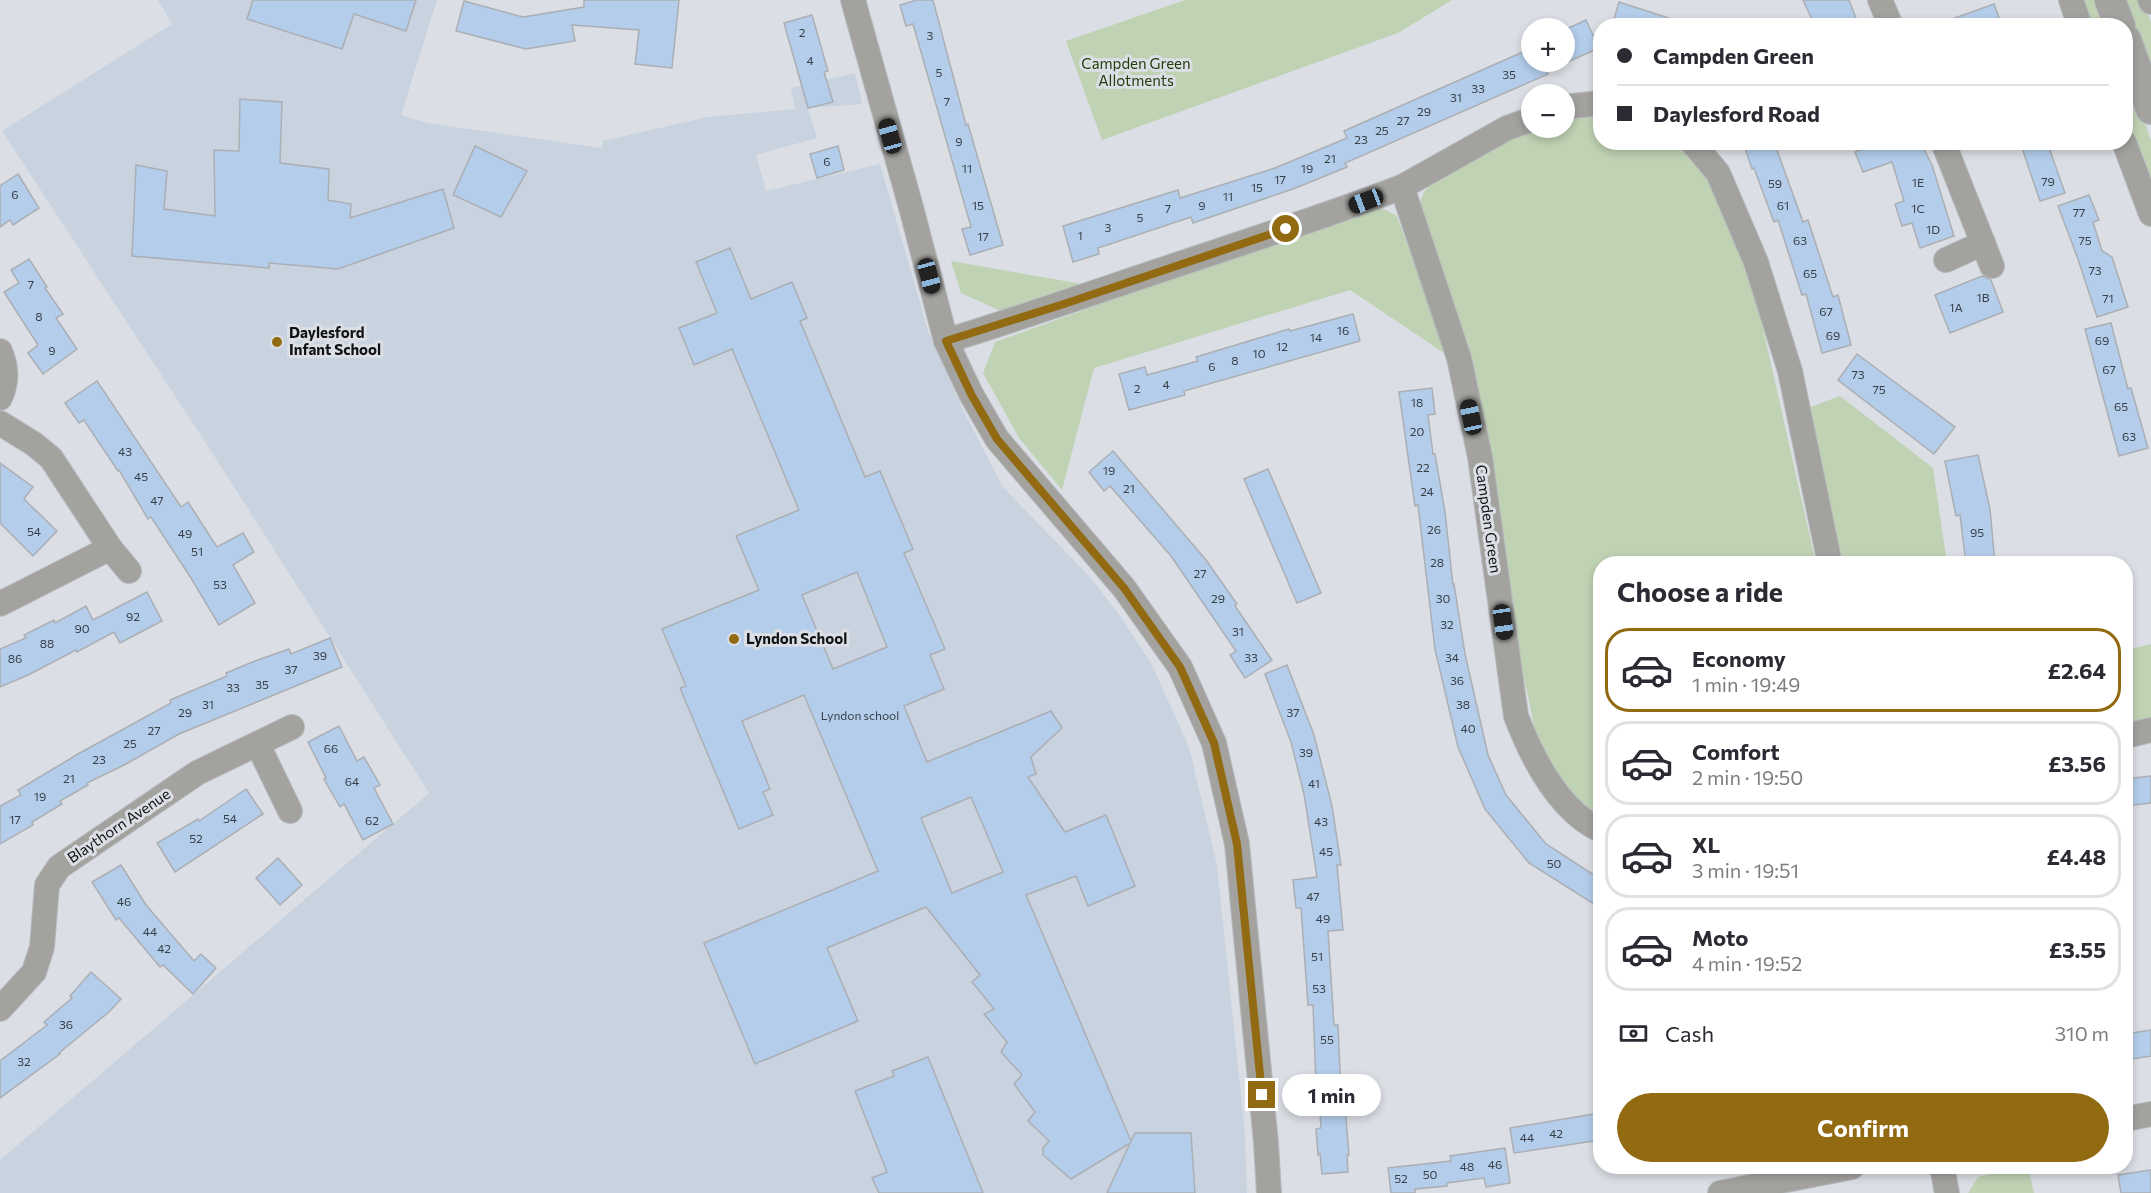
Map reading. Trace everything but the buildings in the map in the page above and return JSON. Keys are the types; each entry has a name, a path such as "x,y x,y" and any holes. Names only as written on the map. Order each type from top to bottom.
{"street":[{"path":"853,0 946,341 971,394 997,439 1124,588 1180,667 1214,743 1237,844 1269,1193"},
{"path":"1880,0 1888,18"},
{"path":"2071,0 2077,18"},
{"path":"2110,0 2117,18"},
{"path":"2133,59 2151,109"},
{"path":"1575,106 1593,104"},
{"path":"946,341 1064,304 1330,214 1402,187 1507,128 1521,123"},
{"path":"1699,150 1718,173 1756,262 1790,371 1828,556"},
{"path":"1946,150 1992,266"},
{"path":"2127,150 2151,214"},
{"name":"Campden Green","path":"1402,187 1461,369 1480,457 1516,716 1527,744 1562,798 1593,825"},
{"path":"1946,260 1983,243"},
{"path":"0,351 6,364 0,398"},
{"path":"0,423 34,444 51,458 110,548 129,571"},
{"path":"0,604 110,548"},
{"name":"Blaythorn Avenue","path":"0,1009 34,972 42,947 47,885 59,867 197,773 292,727"},
{"path":"2133,734 2151,730"},
{"path":"258,745 290,811"},
{"path":"2133,1118 2151,1114"},
{"path":"1720,1193 1816,1174"},
{"path":"1943,1174 1947,1193"}],"shaded area":[{"name":"Lyndon School","path":"158,0 437,0 401,115 427,123 602,148 603,141 707,117 795,109 791,88 855,73 862,104 808,108 817,138 756,155 766,191 880,164 928,331 964,412 1003,487 1089,576 1119,614 1152,665 1189,747 1217,865 1245,1134 1247,1193 0,1193 0,1160 429,793 222,468 2,131 172,24"}],"green space":[{"name":"Campden Green Allotments","path":"1185,0 1452,0 1398,33 1102,140 1066,41"},
{"path":"2079,0 2097,0 2104,18 2087,18"},
{"path":"2125,0 2142,0 2151,22 2151,67 2133,18"},
{"path":"2133,90 2151,140 2151,191 2133,140"},
{"path":"1593,117 1593,150 1683,150 1707,173 1749,266 1814,556 1593,556 1593,812 1569,796 1538,747 1509,613 1469,346 1418,208 1424,192 1438,175 1511,134 1521,132 1521,138 1575,138 1575,119"},
{"path":"1369,207 1384,209 1397,216 1447,355 1350,290 1094,368 1062,490 1019,438 983,373 995,342"},
{"path":"951,261 1088,285 1005,313 961,293"},
{"path":"1840,396 1933,468 1946,556 1841,556 1808,408"},
{"path":"2151,644 2151,743 2133,746 2133,648"},
{"path":"1993,1174 2030,1174 2034,1193 1968,1193 1978,1177"}],"place":[{"name":"Daylesford Infant School","path":"277,342"},
{"name":"Lyndon School","path":"734,639"}],"route":[{"path":"1262,1095 1237,844 1214,743 1180,667 1124,588 997,439 971,394 946,341 1286,229"}]}
